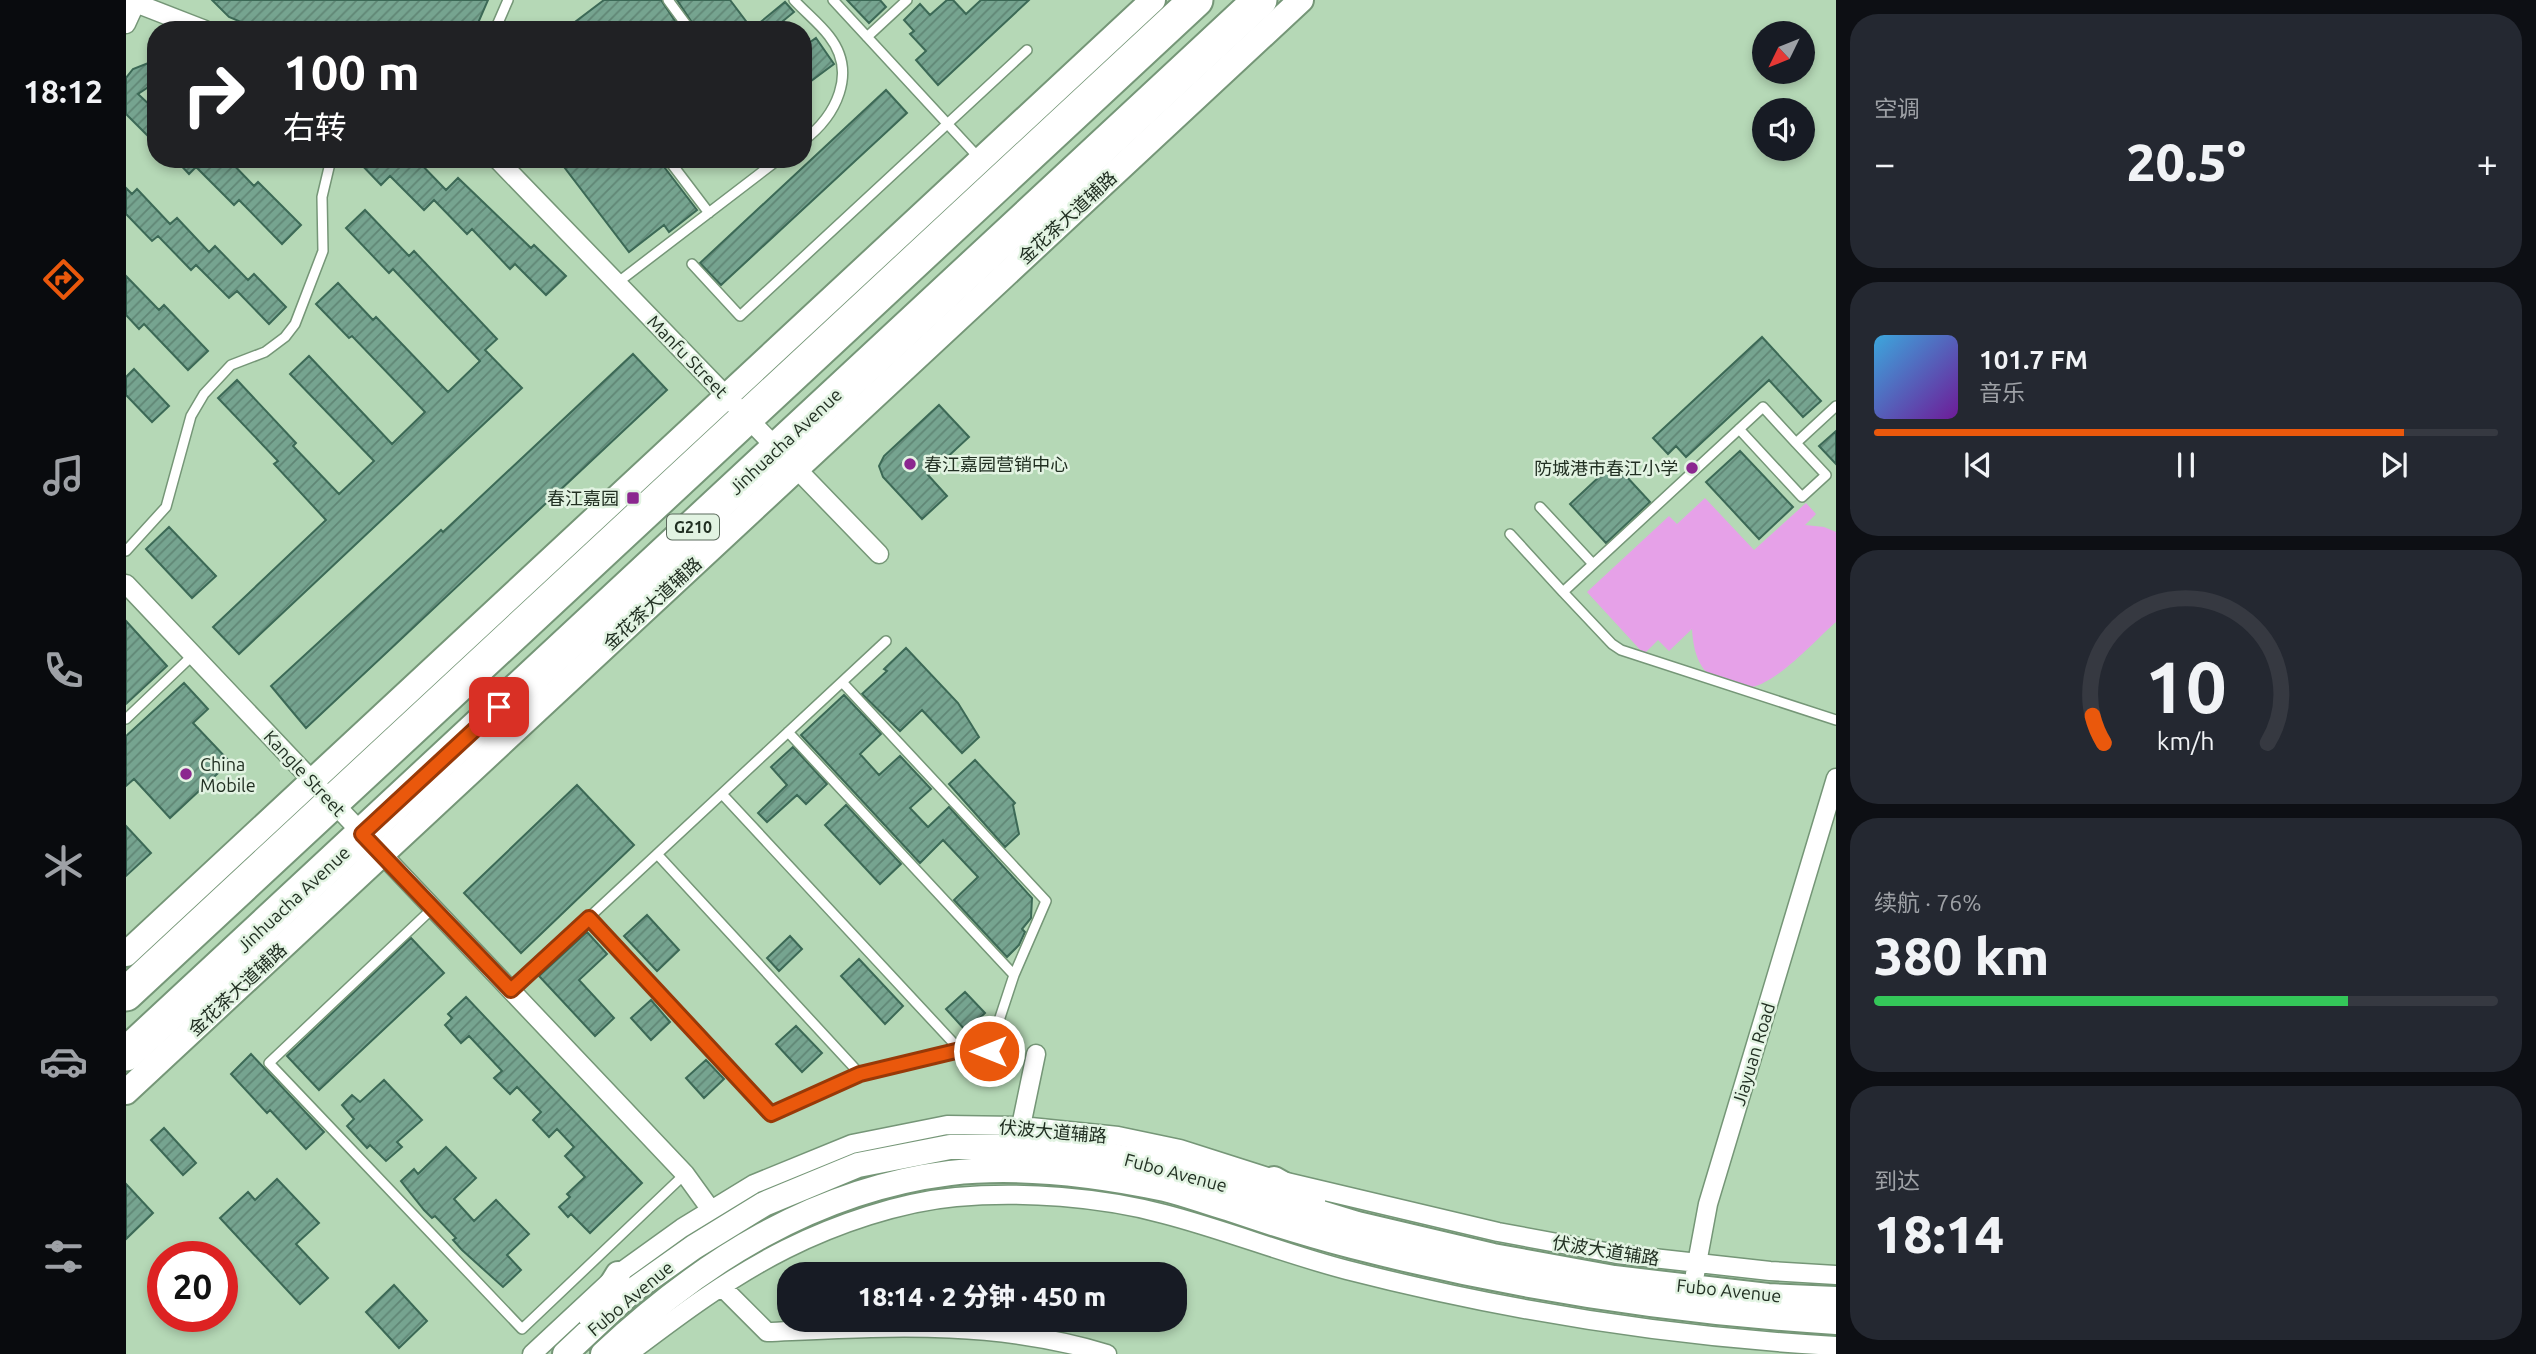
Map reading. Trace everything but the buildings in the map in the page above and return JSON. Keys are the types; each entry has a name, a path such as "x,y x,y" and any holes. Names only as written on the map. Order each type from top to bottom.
{"highway":[{"name":"G210","path":"126,994 322,792 737,407 1196,0"},
{"name":"Jinhuacha Avenue","path":"126,1054 372,844 787,459 1260,0"}],"main road":[{"path":"737,407 981,160 1153,0"},
{"name":"金花茶大道辅路","path":"787,459 1301,0"},
{"path":"126,954 322,792"},
{"name":"金花茶大道辅路","path":"126,1092 372,844"},
{"name":"Fubo Avenue","path":"569,1350 632,1291 694,1247 764,1204 858,1166 950,1147 1021,1148 1107,1155 1175,1168 1357,1224 1493,1256 1614,1278 1766,1318 1836,1322"},
{"name":"Fubo Avenue","path":"603,1354 649,1311 709,1268 775,1227 866,1190 953,1172 1021,1148 1098,1176 1157,1188 1352,1246 1489,1278 1611,1300 1768,1296 1836,1298"},
{"path":"1274,1180 1357,1224"},
{"path":"569,1350 618,1274"}],"street":[{"path":"126,24 133,1 183,21"},
{"name":"Manfu Street","path":"506,168 879,554"},
{"name":"Kangle Street","path":"126,584 685,1174 711,1210"},
{"name":"Jiayuan Road","path":"1692,1298 1707,1204 1836,778"},
{"path":"1021,1196 1021,1148 1036,1054"},
{"name":"伏波大道辅路","path":"532,1354 618,1274 754,1184 852,1144 947,1125 1021,1148 1102,1134 1168,1146 1274,1180 1498,1233 1617,1254 1764,1342 1836,1346"},
{"name":"伏波大道辅路","path":"628,1354 722,1287 787,1248 873,1214 956,1197 1021,1196 1095,1200 1163,1213 1346,1269 1484,1302 1607,1324 1770,1271 1836,1276"},
{"path":"722,1287 767,1332 951,1327 1025,1336 1107,1354"}],"lane":[{"path":"499,21 508,0"},
{"path":"668,0 683,21"},
{"path":"794,0 829,36 835,47 841,71 839,95 831,114 812,134"},
{"path":"833,0 981,160"},
{"path":"867,37 906,0"},
{"path":"692,264 740,316 1027,50"},
{"path":"126,551 166,507 191,416 204,394 231,365 265,352 285,337 295,324 323,251 322,197 329,168"},
{"path":"675,168 709,213"},
{"path":"618,283 767,168"},
{"path":"1796,443 1836,406"},
{"path":"1563,592 1593,564 1739,429 1763,407 1826,475 1802,497 1739,429"},
{"path":"1540,507 1593,564"},
{"path":"1510,534 1612,644 1621,650 1836,720"},
{"path":"511,990 886,641"},
{"path":"126,719 193,655"},
{"path":"589,918 771,1114 860,1074 960,1050 989,1051 1014,975 1046,901 842,682"},
{"path":"788,732 1014,975"},
{"path":"722,794 960,1050"},
{"path":"657,855 860,1074"},
{"path":"433,908 269,1063 522,1329 685,1174"}],"shaded area":[{"path":"1705,498 1754,550 1806,503 1816,514 1805,525 1824,527 1836,532 1836,622 1780,672 1755,686 1734,686 1711,676 1701,665 1695,651 1692,629 1669,651 1658,640 1644,654 1587,592 1669,516 1677,524"}],"place":[{"name":"春江嘉园营销中心","path":"910,464"},
{"name":"防城港市春江小学","path":"1692,468"},
{"name":"春江嘉园","path":"633,498"},
{"name":"China Mobile","path":"186,774"}],"route":[{"path":"499,707 362,834 511,990 589,918 771,1114 860,1074 960,1050 989,1051"}]}
